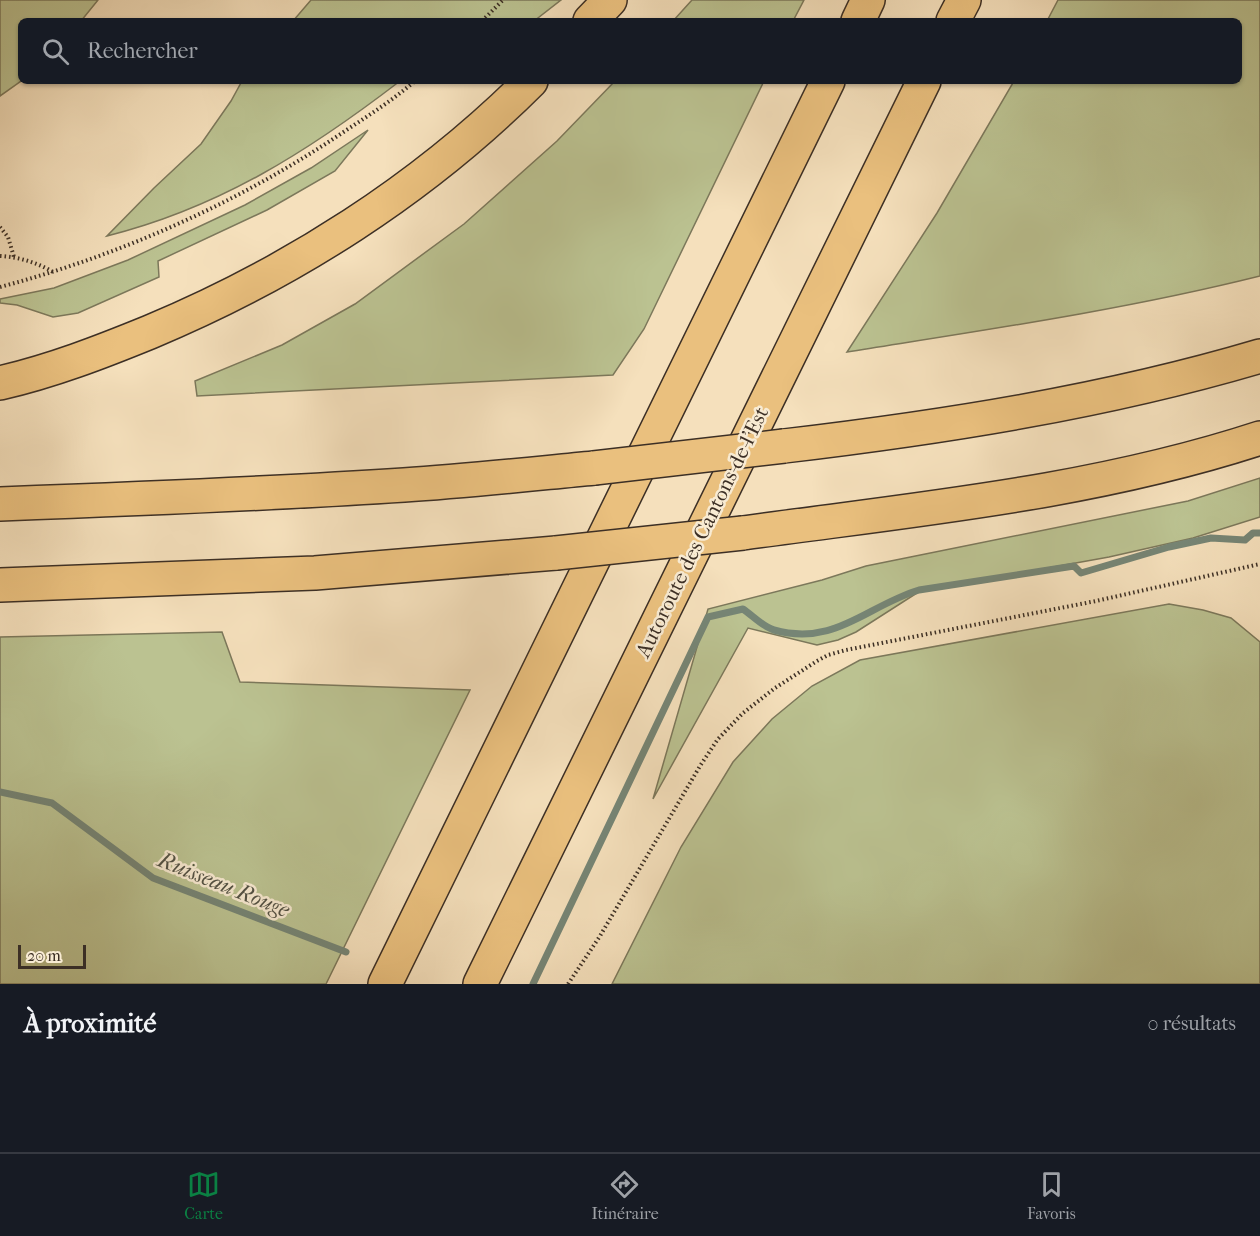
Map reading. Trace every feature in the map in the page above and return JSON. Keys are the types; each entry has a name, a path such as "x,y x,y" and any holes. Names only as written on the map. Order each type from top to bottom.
{"highway":[{"path":"593,18 610,0"},
{"path":"859,18 868,0"},
{"path":"955,18 964,0"},
{"path":"0,383 42,372 104,351 183,318 279,271 337,236 411,183 467,139 528,84"},
{"path":"385,984 827,84"},
{"name":"Autoroute des Cantons-de-l'Est","path":"480,984 923,84"},
{"path":"0,504 361,488 594,468 784,446 892,433 1041,407 1180,377 1260,356"},
{"path":"0,585 315,573 556,553 743,533 906,513 1006,497 1161,466 1260,438"}],"path":[{"path":"485,18 503,0"},
{"path":"0,287 55,273 124,247 233,198 321,148 411,84"},
{"path":"0,227 8,237 14,257"},
{"path":"0,256 14,257 43,266 55,273"},
{"path":"568,984 600,936 708,752 743,713 805,668 846,650 1096,602 1260,564"}],"green space":[{"path":"0,0 98,0 83,18 18,18 18,83 0,96"},
{"path":"311,0 561,0 538,18 296,18"},
{"path":"692,0 804,0 795,18 676,18"},
{"path":"1058,0 1260,0 1260,276 1106,309 847,352 937,213 1012,84 1242,84 1242,18 1049,18"},
{"path":"240,84 396,84 332,131 225,193 187,210 107,236 201,144"},
{"path":"612,84 763,84 644,329 613,375 197,396 195,381 282,345 355,304 464,224 557,141"},
{"path":"368,130 335,171 267,210 158,261 159,277 78,313 53,317 17,305 0,303 0,299 54,288 128,260 245,205 311,168"},
{"path":"1260,478 1260,517 1193,538 1109,557 920,591 856,632 838,640 817,645 748,628 653,799 708,609 822,580 866,566 1188,501"},
{"path":"1169,604 1231,618 1260,642 1260,984 612,984 681,847 733,762 772,719 812,686 860,660"},
{"path":"222,632 240,682 470,690 326,984 0,984 0,637"}],"waterway":[{"path":"533,984 708,617 743,609 774,630 796,634 815,633 850,622 919,590 1074,566 1081,573 1169,547 1211,538 1245,540 1253,533 1260,533"},
{"name":"Ruisseau Rouge","path":"0,792 52,803 153,878 346,952"}]}
